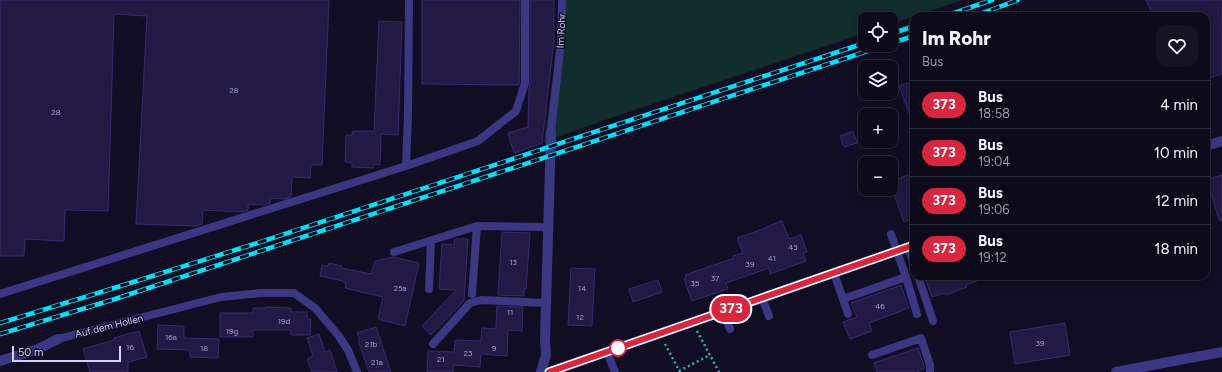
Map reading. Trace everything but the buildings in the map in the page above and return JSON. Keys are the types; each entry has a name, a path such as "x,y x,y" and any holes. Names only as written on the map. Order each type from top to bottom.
{"street":[{"name":"Im Rohr","path":"541,372 546,355 545,339 551,132"},
{"path":"1210,145 1222,141"},
{"path":"549,372 910,246"},
{"name":"Auf dem Hollen","path":"0,361 38,349 58,339"},
{"path":"1116,372 1222,352"}],"lane":[{"path":"406,166 409,0"},
{"path":"0,294 406,166 478,141 516,111 525,83 525,0"},
{"name":"Im Rohr","path":"551,132 561,41 562,0"},
{"path":"394,252 477,226 548,227"},
{"path":"472,294 477,226"},
{"path":"891,234 917,314"},
{"path":"429,289 431,241"},
{"path":"834,273 848,314"},
{"path":"843,299 906,277"},
{"path":"919,280 933,321"},
{"name":"Auf dem Hollen","path":"58,339 221,297 260,293 294,293 316,308 338,335 348,350 357,372"},
{"path":"762,298 769,316"},
{"path":"433,344 470,303 475,301 547,303"},
{"path":"723,312 730,329"},
{"path":"872,356 921,338 930,365 930,372"},
{"path":"607,352 615,372"}],"path":[{"path":"692,322 719,372"},
{"path":"659,334 679,372 710,355"}],"green space":[{"path":"558,0 963,0 927,12 910,12 910,18 898,22 898,12 858,12 858,35 593,124 544,142 558,39"}],"railway":[{"path":"957,12 992,0"},
{"path":"985,12 1018,0"},
{"path":"898,32 910,27"},
{"path":"898,41 910,37"},
{"path":"0,323 248,246 858,45"},
{"path":"0,334 115,299 865,52"}],"bus line":[{"name":"373","path":"549,372 910,246"}]}
